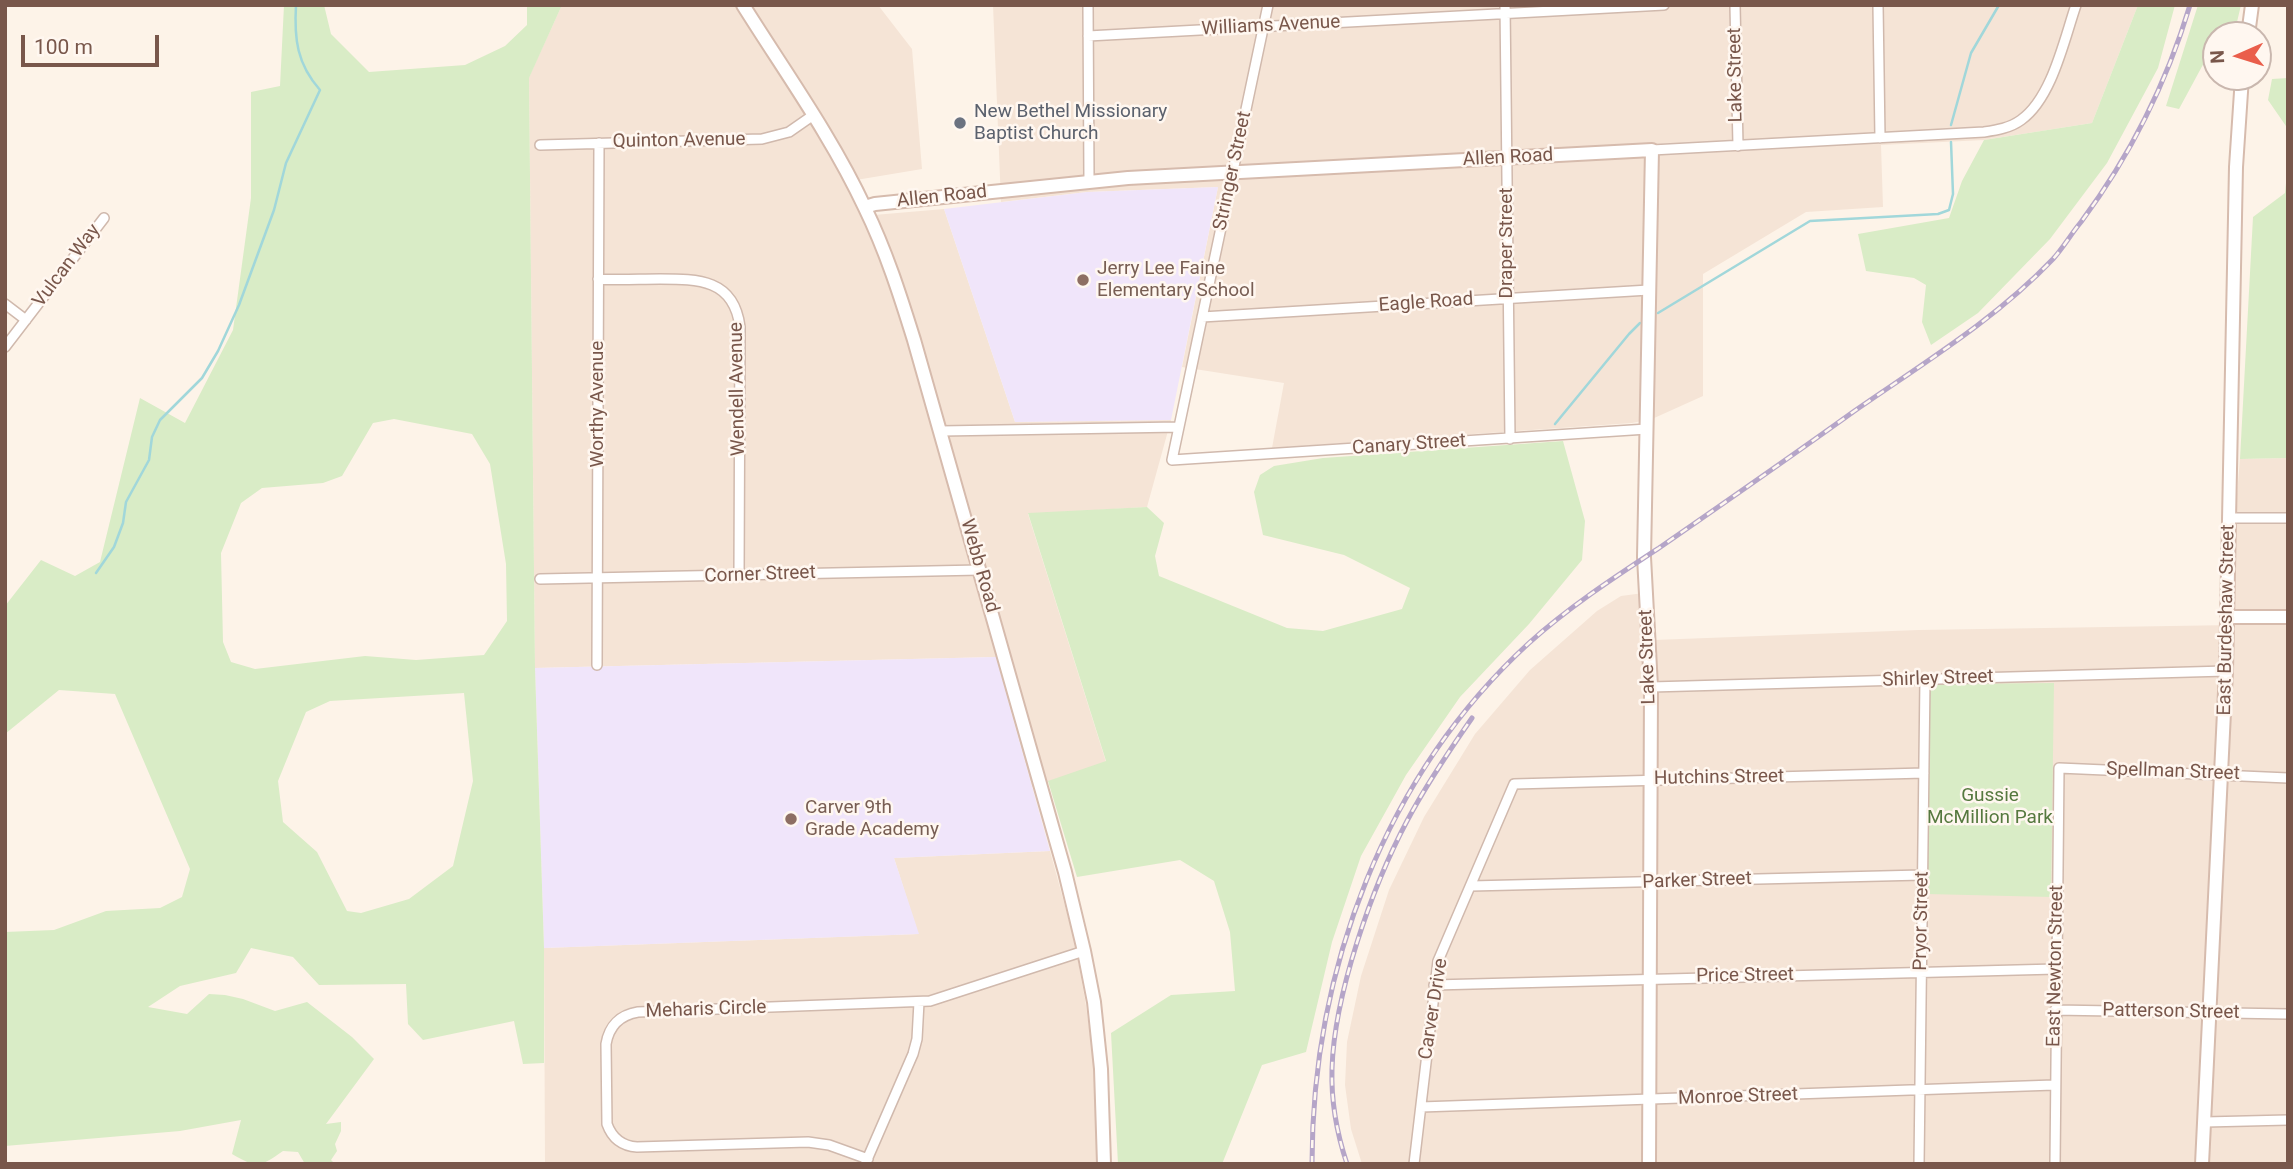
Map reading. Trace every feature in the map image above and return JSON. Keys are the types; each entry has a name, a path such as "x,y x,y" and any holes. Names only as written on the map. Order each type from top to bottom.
{"street":[{"name":"Webb Road","path":"743,5 813,116 865,207 902,302 981,570 1065,872 1084,951 1098,1037 1104,1164"},
{"path":"1088,5 1089,180"},
{"name":"Stringer Street","path":"1172,460 1268,5"},
{"name":"Williams Avenue","path":"1088,36 1505,10 1664,5"},
{"name":"Lake Street","path":"1735,5 1738,146"},
{"path":"1878,5 1880,138"},
{"name":"Allen Road","path":"865,207 1089,180 1984,132 2024,119 2040,100 2076,5"},
{"name":"Draper Street","path":"1505,10 1510,439"},
{"name":"East Burdeshaw Street","path":"2202,1164 2228,617 2236,167 2241,91"},
{"name":"Quinton Avenue","path":"540,145 762,139 789,132 813,116"},
{"name":"Worthy Avenue","path":"597,665 598,143"},
{"name":"Lake Street","path":"1648,1164 1651,687 1644,557 1653,150"},
{"name":"Vulcan Way","path":"5,347 104,218"},
{"name":"Wendell Avenue","path":"598,279 701,280 720,289 734,306 740,327 739,576"},
{"name":"Eagle Road","path":"1202,317 1649,289"},
{"path":"5,304 26,320"},
{"path":"941,431 1179,427"},
{"name":"Canary Street","path":"1172,460 1647,429"},
{"path":"2229,518 2288,518"},
{"name":"Corner Street","path":"540,579 981,570"},
{"path":"2228,617 2288,617"},
{"name":"Shirley Street","path":"1651,687 2226,671"},
{"name":"Pryor Street","path":"1919,1164 1925,679"},
{"name":"Spellman Street","path":"2059,768 2288,778"},
{"name":"East Newton Street","path":"2055,1164 2059,768"},
{"name":"Hutchins Street","path":"1514,784 1924,773"},
{"name":"Carver Drive","path":"1414,1164 1438,961 1514,784"},
{"name":"Parker Street","path":"1471,886 1922,875"},
{"name":"Meharis Circle","path":"867,1161 829,1145 808,1142 637,1147 626,1145 612,1135 607,1124 607,1038 612,1027 621,1018 638,1012 919,1002 941,998 1084,951"},
{"name":"Price Street","path":"1434,985 2056,969"},
{"path":"867,1161 913,1054 917,1039 919,1002"},
{"name":"Patterson Street","path":"2055,1010 2288,1014"},
{"name":"Monroe Street","path":"1421,1107 2054,1085"},
{"path":"2204,1122 2288,1120"}],"shaded area":[{"path":"562,5 878,5 912,49 922,169 856,180 874,215 944,209 1015,422 1171,420 1147,507 1028,514 1106,762 1032,787 996,657 535,668 529,77"},
{"path":"993,5 2138,5 2092,123 1984,140 1881,145 1883,207 1806,212 1703,274 1703,396 1652,419 1632,423 1272,448 1284,383 1182,367 1218,187 1087,192 1001,202"},
{"name":"Jerry Lee Faine Elementary School","path":"1218,187 1171,420 1015,422 944,209 1087,192"},
{"path":"2288,458 2288,1164 1362,1164 1351,1129 1345,1085 1347,1042 1361,976 1389,890 1424,817 1475,734 1530,670 1597,611 1621,596 1651,592 1654,640 1919,630 2234,625 2234,531 2240,459"},
{"name":"Carver 9th Grade Academy","path":"996,657 1050,851 894,858 919,934 544,948 535,668"},
{"path":"1050,851 1074,939 1085,999 1093,1056 1098,1164 545,1164 544,948 918,934 894,858"}],"green space":[{"path":"284,5 324,5 331,34 369,72 465,65 505,46 527,25 527,5 562,5 529,78 535,668 544,948 544,1063 523,1064 514,1021 423,1040 408,1024 406,984 319,985 293,957 251,948 236,973 180,986 148,1007 187,1014 209,994 243,999 275,1011 307,1002 352,1037 374,1059 326,1124 341,1122 341,1131 335,1144 337,1151 331,1160 335,1164 305,1164 298,1152 283,1151 264,1163 248,1162 232,1154 241,1120 180,1131 5,1146 5,932 54,930 106,911 160,908 182,897 190,869 115,694 59,690 5,734 5,606 41,560 75,576 100,562 140,398 185,423 233,330 251,198 251,92 280,86","holes":["394,419 472,434 490,464 506,564 507,621 484,655 416,660 365,656 255,669 231,662 223,642 221,553 241,503 262,488 323,483 342,476 373,423","464,693 473,781 453,866 409,899 361,913 347,911 317,852 283,822 278,781 306,712 330,701"]},
{"path":"2138,5 2175,5 2158,68 2107,163 2050,239 1978,313 1931,345 1922,322 1926,285 1914,278 1866,271 1858,234 1949,218 1962,181 1984,140 2092,123"},
{"path":"2198,5 2241,5 2237,21 2202,21 2202,66 2179,109 2166,106"},
{"path":"2288,78 2288,129 2268,100 2272,91 2272,79"},
{"path":"2288,163 2288,458 2240,459 2253,217 2285,193"},
{"path":"1563,441 1585,521 1582,560 1529,624 1460,697 1406,775 1361,856 1332,942 1306,1052 1262,1065 1222,1164 1118,1164 1111,1033 1171,995 1235,991 1230,932 1214,881 1180,860 1077,877 1048,781 1106,761 1028,513 1147,507 1164,523 1155,556 1159,576 1287,628 1323,631 1402,609 1410,588 1344,555 1263,535 1254,492 1260,475 1274,466 1323,458"},
{"name":"Gussie McMillion Park","path":"2054,683 2051,897 1927,894 1930,690 1935,684"}],"waterway":[{"path":"96,573 114,547 123,523 126,502 149,460 152,437 160,420 202,378 218,351 239,305 274,210 286,163 320,90 302,61 297,40 296,5"},
{"path":"1951,125 1971,53 1999,5"},
{"path":"1658,313 1810,221 1938,214 1949,210 1953,194 1951,142"},
{"path":"1555,424 1640,323"}],"railway":[{"path":"1312,1164 1315,1091 1326,1019 1343,949 1366,880 1397,815 1434,753 1478,695 1529,643 1560,617 1957,340 2031,281 2064,246 2131,145 2170,63 2190,5"},
{"path":"1347,1164 1335,1117 1332,1081 1334,1040 1347,975 1368,909 1407,821 1472,718"}],"place":[{"name":"New Bethel Missionary Baptist Church","path":"960,123"},
{"name":"Jerry Lee Faine Elementary School","path":"1083,280"},
{"name":"Carver 9th Grade Academy","path":"791,819"}]}
